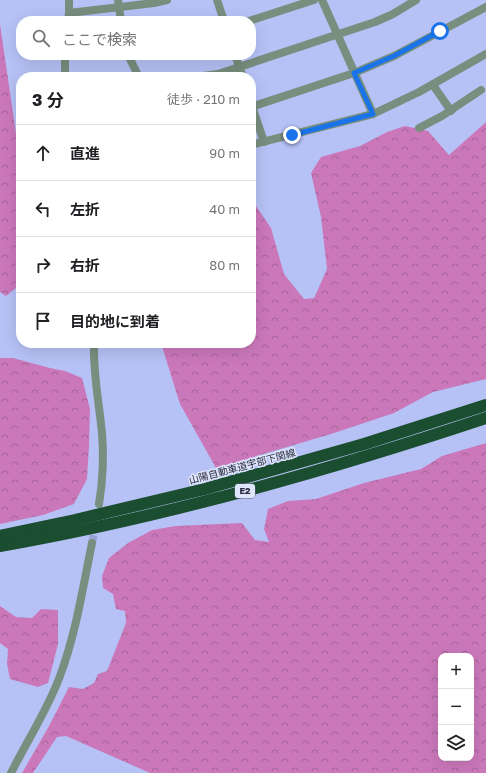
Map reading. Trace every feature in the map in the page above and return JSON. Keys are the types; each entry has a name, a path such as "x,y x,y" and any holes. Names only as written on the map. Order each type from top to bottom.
{"highway":[{"path":"418,427 486,400"},
{"name":"山陽自動車道宇部下関線","path":"0,536 205,489 364,444 486,405"},
{"name":"E2","path":"0,546 92,528 205,502 330,468 486,418"}],"street":[{"path":"69,0 69,16"},
{"path":"73,16 119,4 154,3 167,0"},
{"path":"217,0 222,16"},
{"path":"256,19 314,0"},
{"path":"322,0 373,114"},
{"path":"224,72 375,22 393,14 416,0"},
{"path":"119,4 120,16"},
{"path":"256,103 354,73 394,56 486,7"},
{"path":"256,144 373,114 433,85 486,54"},
{"path":"65,60 65,72"},
{"path":"130,60 136,72"},
{"path":"237,60 241,72"},
{"path":"433,85 451,111"},
{"path":"418,128 451,111 481,90"},
{"path":"256,119 264,142"},
{"path":"94,348 94,366 102,433 103,462 100,504"},
{"path":"10,773 47,705 61,675 76,621 92,542"}],"green space":[{"path":"0,24 16,134 16,288 6,296 0,292"},
{"path":"486,122 486,379 433,392 394,413 331,434 216,468 180,404 163,348 256,348 256,206 271,228 284,274 304,299 314,298 327,269 321,217 311,173 321,157 360,146 387,132 405,126 428,131 449,155"},
{"path":"0,358 13,358 65,371 82,378 90,409 87,479 74,504 43,515 0,524"},
{"path":"486,443 486,773 150,773 66,736 57,737 33,773 22,773 69,687 83,689 94,683 98,674 107,671 126,623 125,611 116,609 113,594 103,588 102,576 109,558 128,543 152,530 176,526 242,523 255,540 269,542 264,529 268,509 288,501 316,499 364,483 421,469 442,456"},
{"path":"0,606 16,617 32,618 41,609 58,610 58,644 48,683 38,687 10,679 7,664 8,649 0,643"}],"tunnel":[{"path":"92,543 96,524"}],"route":[{"path":"292,135 373,114 354,73 394,56 440,31"}]}
